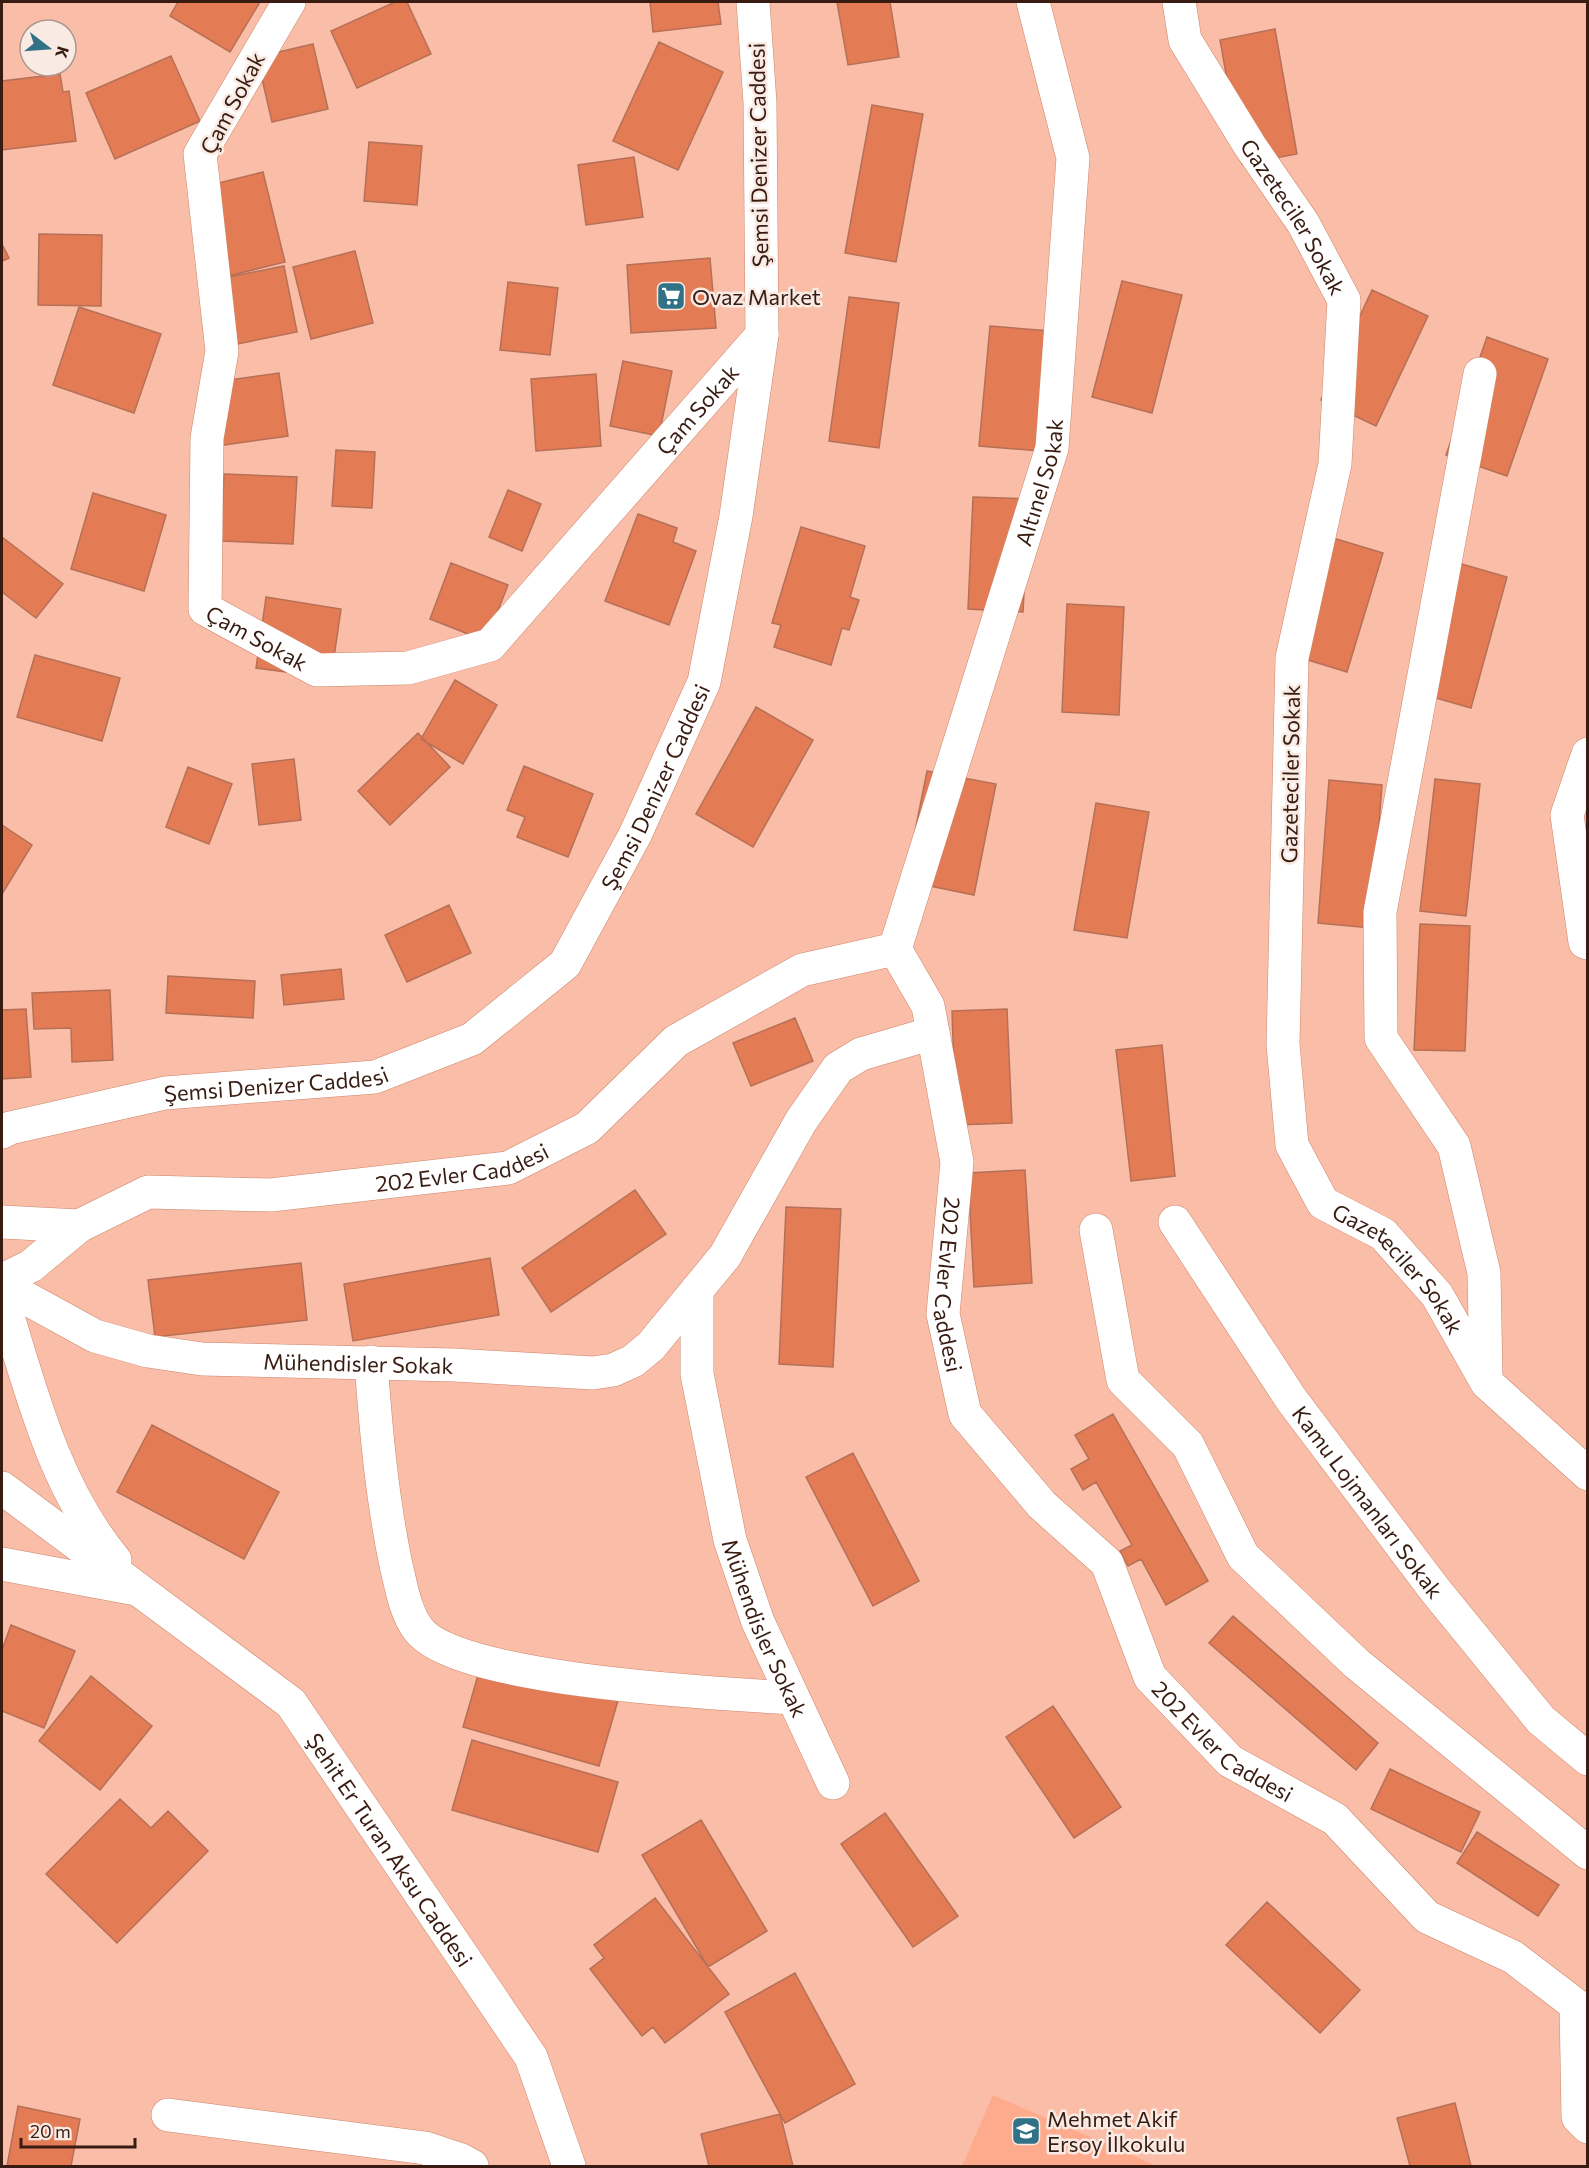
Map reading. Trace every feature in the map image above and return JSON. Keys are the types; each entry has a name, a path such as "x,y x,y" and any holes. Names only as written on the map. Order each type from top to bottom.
{"street":[{"name":"Çam Sokak","path":"289,2 200,154 222,351 207,438 205,609 318,670 408,668 490,645 762,335"},
{"name":"Şemsi Denizer Caddesi","path":"4,1133 165,1093 375,1077 472,1039 565,964 635,836 704,682 736,516 762,335 760,103 753,2"},
{"name":"Altınel Sokak","path":"895,949 1052,448 1073,158 1033,2"},
{"name":"Gazeteciler Sokak","path":"1179,2 1185,40 1250,146 1303,223 1344,300 1335,464 1292,658 1283,1044 1292,1145 1323,1203 1383,1234 1437,1295 1487,1383 1587,1474"},
{"path":"1480,374 1380,912 1382,1038 1454,1146 1484,1273 1487,1383"},
{"path":"1587,754 1567,815 1585,942 1587,943"},
{"name":"202 Evler Caddesi","path":"2,1280 31,1266 79,1226 148,1192 271,1196 508,1168 587,1128 676,1041 801,970 895,949 928,1006 957,1162 943,1314 965,1414 1042,1505 1107,1563 1150,1677 1230,1761 1335,1819 1427,1917 1514,1957 1576,2005 1584,2114"},
{"name":"Mühendisler Sokak","path":"2,1285 95,1336 148,1352 202,1359 371,1362 593,1373 613,1370 633,1360 651,1346 724,1256 801,1121 838,1068 861,1054 933,1033"},
{"name":"202 Evler Caddesi","path":"2,1222 79,1226"},
{"name":"Kamu Lojmanları Sokak","path":"1175,1222 1291,1400 1435,1590 1541,1720 1587,1760"},
{"path":"1096,1230 1123,1380 1188,1445 1243,1556 1356,1663 1587,1853"},
{"name":"Mühendisler Sokak","path":"697,1290 696,1374 730,1540 758,1622 832,1783"},
{"name":"Şehit Er Turan Aksu Caddesi","path":"2,1297 51,1451 97,1539 139,1589"},
{"path":"371,1362 378,1462 402,1591 418,1629 433,1642 475,1659 550,1675 639,1687 793,1698"},
{"name":"Şehit Er Turan Aksu Caddesi","path":"2,1488 291,1703 531,2057 569,2166"},
{"name":"Şehit Er Turan Aksu Caddesi","path":"2,1564 139,1589"},
{"path":"168,2115 425,2148 472,2166"}],"shaded area":[{"name":"Mehmet Akif Ersoy İlkokulu","path":"993,2095 1157,2166 962,2166"}],"building":[{"path":"178,2 260,2 230,52 170,16"},
{"path":"395,2 407,2 431,54 357,88 331,31"},
{"path":"650,2 718,2 721,24 653,32"},
{"path":"837,2 890,2 899,57 848,65"},
{"path":"1275,29 1297,154 1242,164 1220,40"},
{"path":"659,42 723,72 678,170 613,141"},
{"path":"313,44 328,109 272,122 257,57"},
{"path":"171,56 200,121 115,159 86,93"},
{"path":"61,78 63,92 69,91 76,141 2,150 2,81"},
{"path":"872,105 923,114 896,262 845,253"},
{"path":"369,142 422,146 417,205 364,201"},
{"path":"634,157 643,217 586,225 578,165"},
{"path":"263,172 285,262 216,279 194,189"},
{"path":"39,234 102,235 101,306 38,305"},
{"path":"2,244 9,258 2,261"},
{"path":"355,251 373,323 311,339 293,267"},
{"name":"Ovaz Market","path":"710,258 716,328 631,333 627,265"},
{"path":"284,266 297,332 217,348 204,282"},
{"path":"1122,281 1182,295 1152,413 1092,397"},
{"path":"508,282 558,288 550,355 500,350"},
{"path":"1372,290 1428,316 1376,426 1321,400"},
{"path":"849,297 899,303 879,448 829,441"},
{"path":"79,307 161,334 134,413 53,385"},
{"path":"990,326 1051,331 1040,451 979,446"},
{"path":"1487,337 1548,359 1507,476 1446,455"},
{"path":"623,361 672,371 659,436 610,426"},
{"path":"279,373 288,436 211,447 202,384"},
{"path":"596,374 601,446 536,451 531,379"},
{"path":"336,450 375,452 372,508 332,506"},
{"path":"224,474 297,477 293,544 221,541"},
{"path":"508,490 541,504 522,551 489,537"},
{"path":"93,493 166,515 144,591 71,569"},
{"path":"973,497 1029,499 1023,612 968,609"},
{"path":"638,514 677,528 673,542 696,551 669,625 605,601"},
{"path":"801,527 865,546 850,597 859,600 849,630 842,628 831,665 774,647 781,625 772,623"},
{"path":"2,537 63,584 36,618 2,592"},
{"path":"1333,538 1383,553 1347,672 1298,657"},
{"path":"451,563 508,585 486,641 430,619"},
{"path":"1458,563 1507,577 1471,708 1422,694"},
{"path":"266,597 341,609 331,678 256,668"},
{"path":"1067,604 1124,607 1119,715 1062,712"},
{"path":"35,655 120,678 102,741 17,717"},
{"path":"455,680 497,705 463,764 421,739"},
{"path":"756,707 813,740 753,847 696,814"},
{"path":"418,733 450,767 390,825 358,791"},
{"path":"294,759 301,820 259,825 252,764"},
{"path":"524,766 593,794 568,857 517,837 525,817 507,810"},
{"path":"188,767 232,784 209,844 166,827"},
{"path":"927,771 996,784 974,895 905,881"},
{"path":"1435,779 1480,784 1466,916 1420,911"},
{"path":"1329,780 1382,785 1371,928 1318,923"},
{"path":"1096,803 1149,812 1127,938 1074,930"},
{"path":"2,825 32,845 2,894"},
{"path":"449,905 471,953 407,982 385,935"},
{"path":"1420,924 1470,926 1465,1051 1414,1050"},
{"path":"341,969 344,999 284,1005 281,975"},
{"path":"168,976 255,981 253,1018 166,1013"},
{"path":"110,990 113,1060 72,1062 71,1028 34,1029 32,993"},
{"path":"26,1009 31,1077 2,1079 2,1010"},
{"path":"1007,1009 1012,1123 956,1125 952,1011"},
{"path":"795,1018 813,1061 751,1086 733,1043"},
{"path":"1162,1045 1175,1176 1131,1181 1116,1050"},
{"path":"1025,1170 1032,1283 974,1287 968,1173"},
{"path":"635,1190 666,1234 551,1312 522,1268"},
{"path":"786,1207 841,1209 833,1367 779,1364"},
{"path":"490,1258 499,1315 353,1341 344,1284"},
{"path":"301,1263 307,1320 155,1337 148,1280"},
{"path":"1113,1414 1208,1581 1166,1605 1141,1559 1128,1566 1120,1551 1132,1545 1096,1482 1083,1490 1071,1469 1089,1459 1075,1435"},
{"path":"152,1425 279,1492 244,1559 117,1492"},
{"path":"853,1453 919,1581 873,1606 806,1477"},
{"path":"1233,1616 1378,1743 1356,1770 1209,1643"},
{"path":"11,1625 75,1651 44,1728 2,1711 2,1650"},
{"path":"483,1658 619,1697 599,1766 463,1727"},
{"path":"91,1676 152,1726 100,1790 39,1741"},
{"path":"1053,1706 1121,1807 1074,1838 1006,1737"},
{"path":"472,1740 618,1782 598,1852 452,1810"},
{"path":"1390,1769 1480,1812 1461,1852 1371,1809"},
{"path":"120,1799 151,1828 168,1811 208,1851 117,1943 46,1874"},
{"path":"885,1813 958,1916 913,1947 841,1844"},
{"path":"701,1820 767,1931 708,1967 642,1855"},
{"path":"1477,1832 1559,1885 1538,1916 1457,1863"},
{"path":"655,1898 729,1994 665,2043 653,2027 642,2036 590,1969 604,1958 594,1945"},
{"path":"1267,1902 1360,1990 1320,2033 1226,1945"},
{"path":"795,1973 855,2084 785,2123 725,2012"},
{"path":"1455,2103 1471,2166 1410,2166 1397,2118"},
{"path":"18,2106 80,2119 71,2166 7,2166"},
{"path":"780,2114 793,2166 709,2166 701,2134"}],"place":[{"name":"Ovaz Market","path":"671,296"},
{"name":"Mehmet Akif Ersoy İlkokulu","path":"1026,2131"}]}
